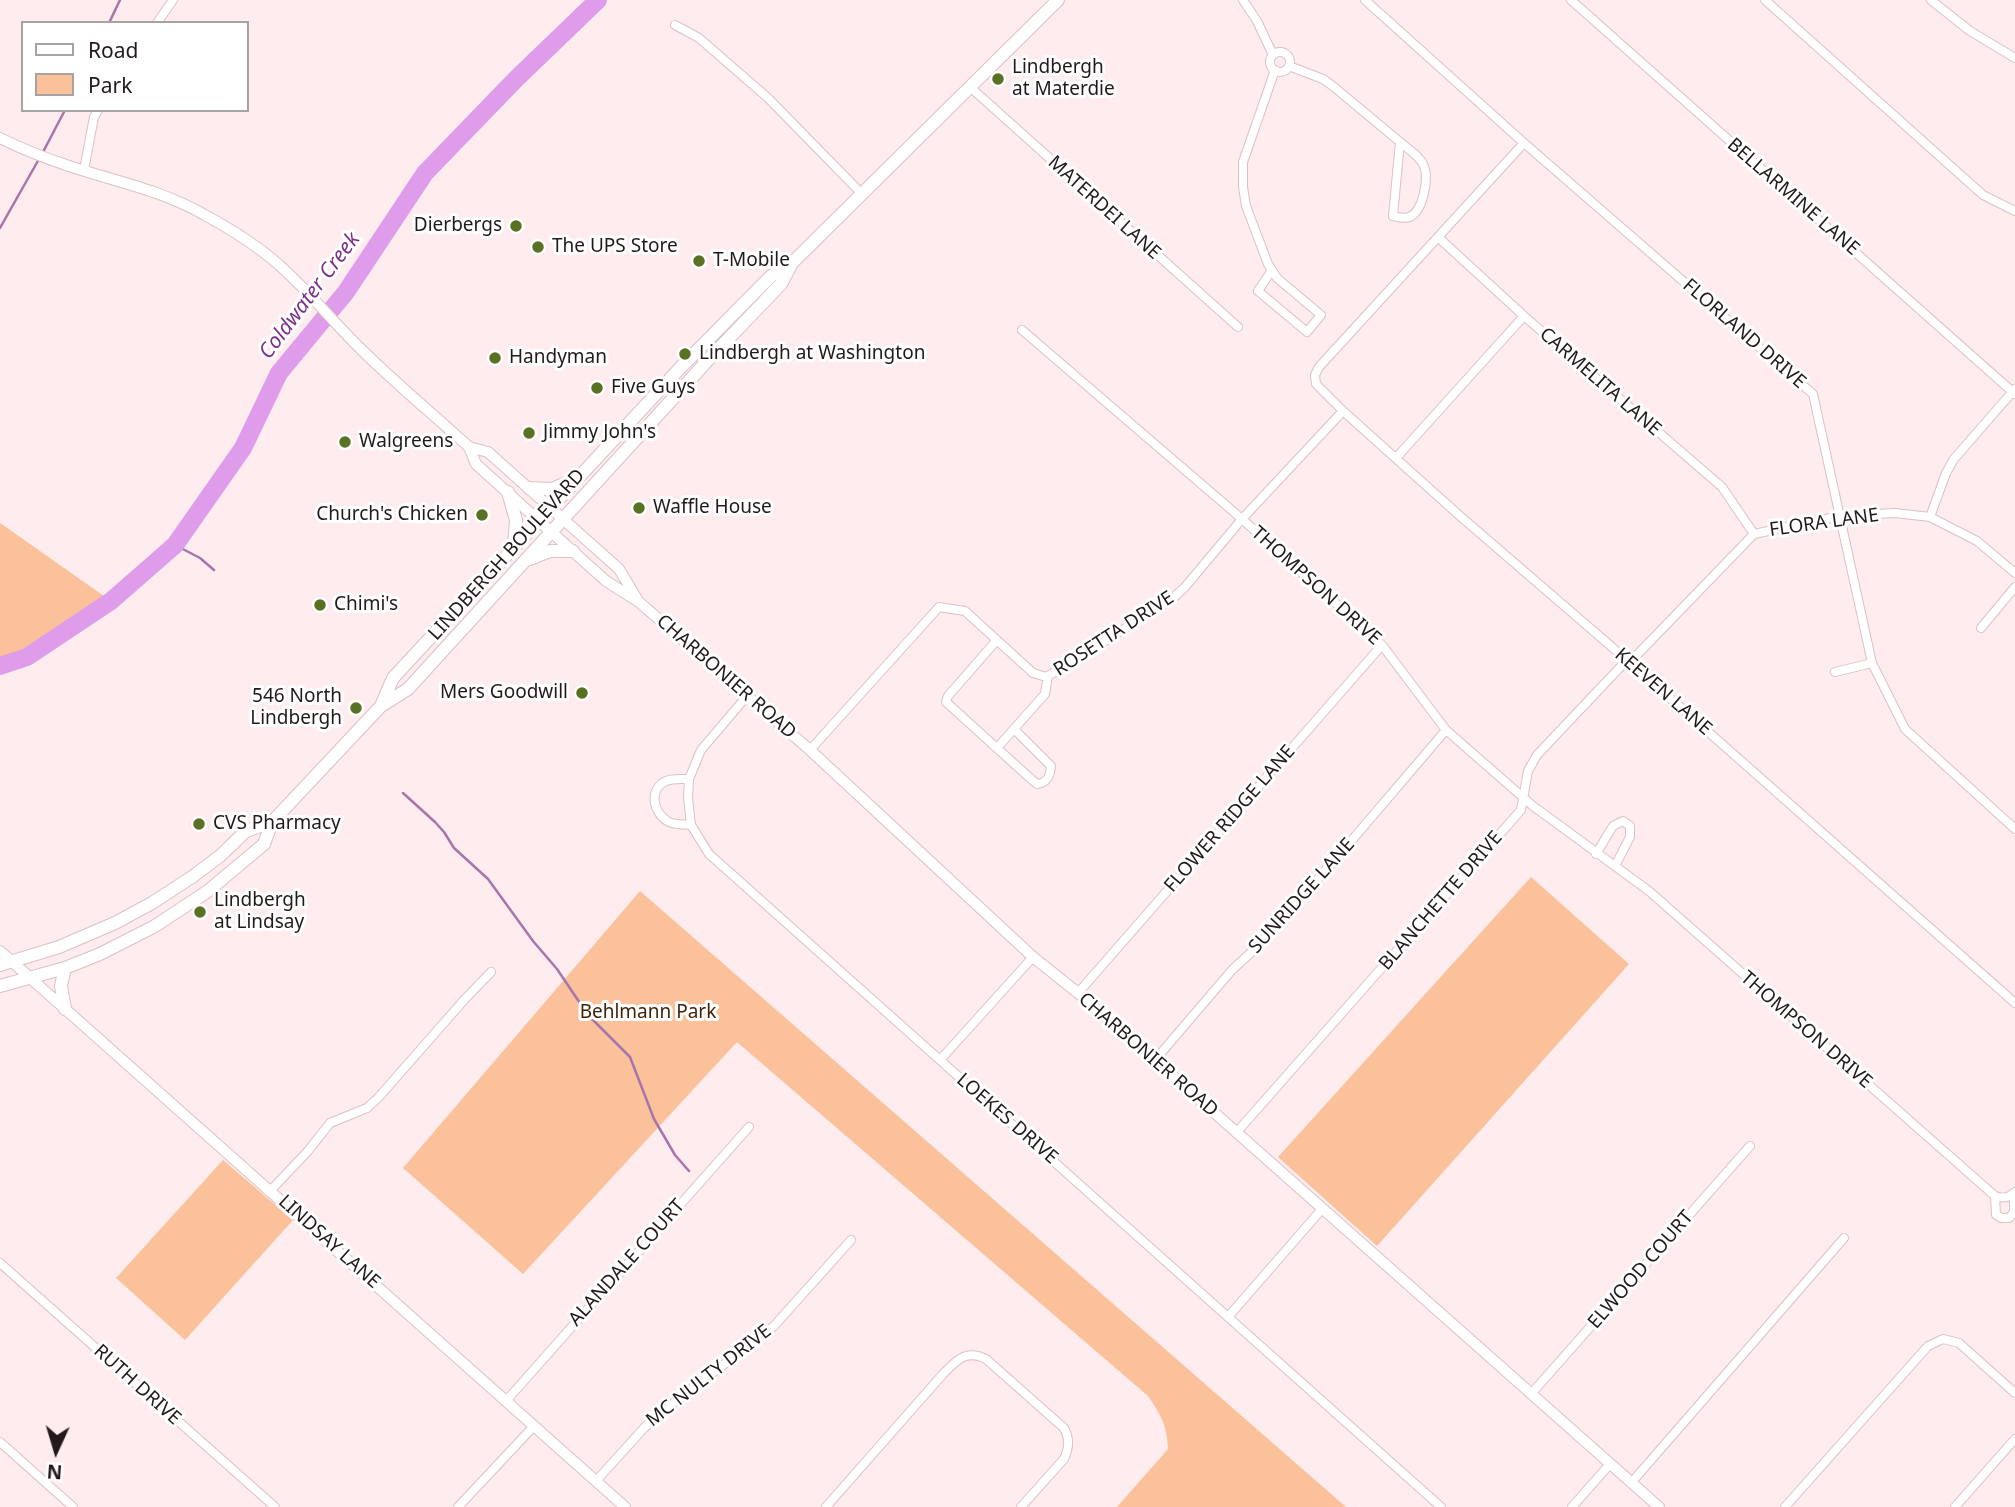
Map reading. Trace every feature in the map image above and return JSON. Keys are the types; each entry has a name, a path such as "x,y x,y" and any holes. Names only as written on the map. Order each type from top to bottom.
{"main road":[{"name":"LINDBERGH BOULEVARD","path":"381,706 393,678 659,390 764,282 792,263 1058,0"},
{"path":"0,138 27,151 175,200 263,252 314,298 385,372 470,447"},
{"name":"LINDBERGH BOULEVARD","path":"0,986 65,968 155,926 208,891 264,844 272,822 381,706 408,689 738,327 781,285 792,263"},
{"name":"CHARBONIER ROAD","path":"470,447 488,452 619,569 639,602"},
{"name":"CHARBONIER ROAD","path":"470,447 476,464 539,521 606,580 639,602 810,750 1033,957 1155,1060 1659,1507"},
{"path":"529,488 552,489 578,478"},
{"path":"508,492 516,520 514,548"},
{"path":"527,560 550,551 573,551"},
{"name":"LINDBERGH BOULEVARD","path":"6,963 86,937 137,912 192,877 220,856 246,831 272,822"},
{"name":"LINDSAY LANE","path":"0,951 6,963 30,978 625,1507"},
{"path":"65,968 61,986 65,1009"}],"street":[{"path":"158,21 173,0"},
{"path":"1244,0 1273,55"},
{"name":"FLORLAND DRIVE","path":"1364,0 1813,394 1872,663 1905,729 2015,829"},
{"name":"BELLARMINE LANE","path":"1571,0 2014,391"},
{"path":"1765,0 1983,195 2015,211"},
{"path":"1931,0 1970,31 2015,58"},
{"path":"675,25 699,38 768,98 862,194"},
{"path":"1277,52 1286,54 1289,66 1281,71 1275,70 1270,62 1273,55 1277,52"},
{"path":"1289,66 1323,79 1334,87 1400,142 1415,155 1424,167 1425,186 1421,205 1415,214 1406,218 1393,216 1400,142"},
{"path":"1272,270 1258,291 1307,332 1321,315 1277,278 1272,270 1246,206 1243,187 1243,162 1275,70"},
{"name":"MATERDEI LANE","path":"970,87 1238,327"},
{"path":"78,169 91,142 97,112"},
{"path":"1439,238 1524,143"},
{"name":"CARMELITA LANE","path":"1439,238 1524,316 1722,487 1754,534"},
{"name":"KEEVEN LANE","path":"1439,238 1319,367 1314,379 1319,389 2015,1003"},
{"path":"1396,458 1524,316"},
{"name":"THOMPSON DRIVE","path":"1022,330 1242,519 1382,645 1446,730 1522,796 1681,919 1999,1197 1997,1215 2002,1219 2009,1218 2014,1212 2015,1192"},
{"path":"1930,517 1954,459 2014,391"},
{"name":"ROSETTA DRIVE","path":"810,750 939,607 965,611 1033,673 1048,676 1172,599 1343,411"},
{"name":"FLORA LANE","path":"1626,660 1634,658 1754,534 1840,516 1895,513 1930,517 1977,541 2015,573"},
{"path":"1981,628 2015,587"},
{"path":"997,640 948,696 946,702 1037,784 1048,779 1051,766 1014,729"},
{"name":"FLOWER RIDGE LANE","path":"1078,993 1382,645"},
{"name":"BLANCHETTE DRIVE","path":"1236,1133 1521,810 1528,771 1536,755 1626,660"},
{"path":"1835,672 1872,663"},
{"path":"997,748 1045,694 1048,676"},
{"name":"LOEKES DRIVE","path":"747,696 701,750 689,779 691,825 709,854 1441,1507"},
{"name":"SUNRIDGE LANE","path":"1155,1060 1232,970 1259,946 1320,877 1446,730"},
{"path":"689,779 668,780 659,785 654,800 660,815 669,822 691,825"},
{"path":"1596,854 1613,826 1623,821 1628,824 1630,838 1615,866"},
{"path":"940,1060 1033,957"},
{"path":"271,1190 330,1123 368,1108 491,972"},
{"name":"ALANDALE COURT","path":"506,1401 748,1126"},
{"name":"ELWOOD COURT","path":"1531,1394 1750,1146"},
{"path":"1999,1197 2015,1192"},
{"path":"1228,1317 1322,1209"},
{"path":"1632,1482 1844,1238"},
{"name":"MC NULTY DRIVE","path":"596,1481 644,1428 774,1326 851,1240"},
{"name":"RUTH DRIVE","path":"0,1262 270,1506"},
{"path":"1785,1507 1928,1346 1943,1339 1959,1343 2015,1393"},
{"path":"826,1507 943,1374 960,1358 970,1354 986,1359 1057,1422 1064,1429 1069,1442 1064,1459 1021,1507"},
{"path":"458,1507 534,1426"},
{"path":"1955,1507 2015,1439"},
{"path":"0,1442 73,1507"},
{"path":"1572,1507 1610,1464"}],"green space":[{"path":"0,523 111,601 27,657 0,666"},
{"path":"1531,877 1629,964 1377,1246 1278,1157"},
{"name":"Behlmann Park","path":"640,891 1346,1507 1117,1507 1168,1449 1162,1421 1148,1396 737,1042 523,1274 403,1168"},
{"path":"223,1160 293,1220 185,1340 116,1278"}],"waterway":[{"path":"110,21 120,0"},
{"name":"Coldwater Creek","path":"0,666 27,657 111,601 175,545 243,448 279,373 346,292 425,173 516,79 598,0"},
{"path":"42,154 64,112"},
{"path":"0,228 39,159"},
{"path":"175,545 200,558 214,570"},
{"path":"403,793 435,822 454,848 488,879 557,969 588,1015 630,1057 654,1119 675,1155 689,1171"}],"place":[{"name":"Lindbergh at Materdie","path":"998,79"},
{"name":"Dierbergs","path":"516,226"},
{"name":"The UPS Store","path":"538,247"},
{"name":"T-Mobile","path":"699,261"},
{"name":"Lindbergh at Washington","path":"685,354"},
{"name":"Handyman","path":"495,358"},
{"name":"Five Guys","path":"597,388"},
{"name":"Jimmy John's","path":"529,433"},
{"name":"Walgreens","path":"345,442"},
{"name":"Waffle House","path":"639,508"},
{"name":"Church's Chicken","path":"482,515"},
{"name":"Chimi's","path":"320,605"},
{"name":"Mers Goodwill","path":"582,693"},
{"name":"546 North Lindbergh","path":"356,708"},
{"name":"CVS Pharmacy","path":"199,824"},
{"name":"Lindbergh at Lindsay","path":"200,912"}]}
